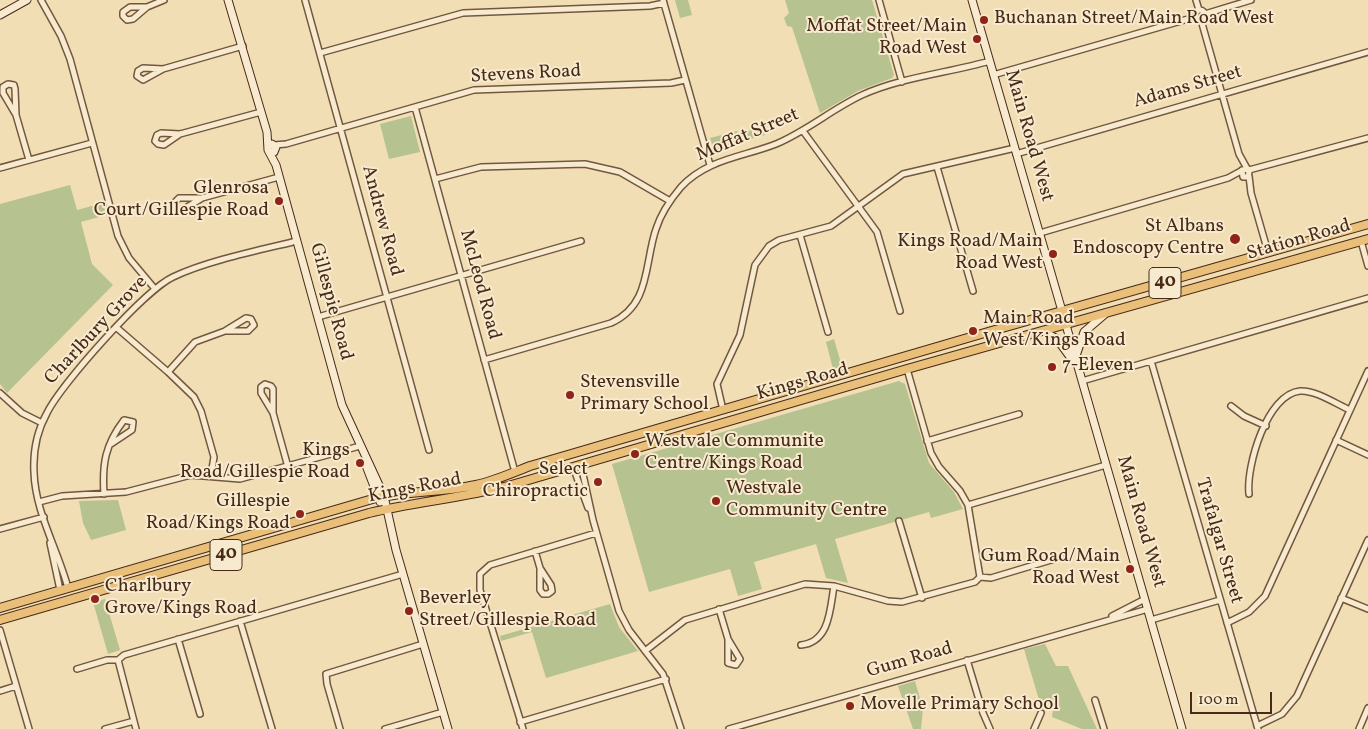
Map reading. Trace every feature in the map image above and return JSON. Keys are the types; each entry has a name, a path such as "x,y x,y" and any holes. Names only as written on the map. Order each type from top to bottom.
{"main road":[{"name":"Station Road","path":"1062,311 1368,224"},
{"name":"Station Road","path":"1066,325 1364,240"},
{"path":"1268,252 1272,266"},
{"path":"1062,311 1066,325"},
{"name":"Kings Road","path":"0,608 380,497 475,485 572,454 1062,311"},
{"name":"Kings Road","path":"0,620 385,509 461,498 577,466 907,369 1066,325"},
{"path":"903,358 907,369"},
{"path":"723,410 726,422"},
{"path":"572,454 577,466"},
{"path":"64,589 67,601"}],"street":[{"path":"1,12 27,0"},
{"path":"41,0 66,48 123,248 135,266 155,288"},
{"path":"147,7 164,0"},
{"name":"Gillespie Road","path":"228,0 273,148 279,177 338,391 385,509 448,729"},
{"name":"Andrew Road","path":"305,0 429,450"},
{"path":"879,0 902,82"},
{"name":"Main Road West","path":"972,0 1062,311"},
{"path":"1196,0 1199,10 1205,14"},
{"path":"1201,20 1205,14 1251,0"},
{"path":"320,54 463,13 650,6 664,2 710,165"},
{"path":"1195,17 1199,10"},
{"path":"994,75 1195,17 1201,20 1268,252"},
{"path":"163,69 242,46"},
{"name":"Adams Street","path":"723,410 717,384 740,335 755,265 769,246 779,240 825,229 898,177 1016,151 1368,52"},
{"name":"Moffat Street","path":"484,360 611,323 626,314 641,294 655,230 670,201 689,179 710,165 772,145 803,131 862,95 902,82 990,62"},
{"name":"Stevens Road","path":"273,148 474,90 671,83 685,80"},
{"path":"16,115 3,93 3,87 8,84 14,86 15,89 16,115 29,160"},
{"name":"McLeod Road","path":"415,107 515,472"},
{"path":"180,134 261,112"},
{"path":"803,131 879,238 900,311"},
{"path":"1040,233 1368,138"},
{"path":"0,168 92,143"},
{"path":"435,179 481,167 584,164 620,172 670,201"},
{"path":"937,167 972,290"},
{"path":"202,198 181,211 176,210 172,204 179,198 202,198 279,177"},
{"path":"800,235 828,332"},
{"name":"Charlbury Grove","path":"64,589 40,502 34,461 42,423 54,400 116,328 155,288 186,271 297,240"},
{"path":"318,317 581,240"},
{"path":"1364,240 1368,266"},
{"path":"1082,380 1368,298"},
{"path":"1076,359 1082,334 1106,314"},
{"path":"168,372 195,342 225,331 246,318 254,324 248,331 225,331"},
{"name":"Main Road West","path":"1066,325 1182,729"},
{"path":"116,328 189,391 201,411 214,457 211,475"},
{"path":"1043,331 1061,342 1079,373"},
{"name":"Trafalgar Street","path":"1151,361 1257,728"},
{"path":"907,369 927,441 939,467 960,491 968,505 980,578"},
{"path":"1227,623 1249,612 1265,596 1368,371"},
{"path":"273,413 273,389 266,384 261,388 261,393 273,413 288,467"},
{"path":"1249,494 1250,466 1266,426 1278,403 1287,395 1298,391 1310,393 1350,410"},
{"path":"0,393 22,413 42,423"},
{"path":"1232,406 1244,416 1266,426"},
{"path":"927,441 1019,414"},
{"path":"104,494 103,460 111,444 124,420 133,422 132,430 111,444"},
{"path":"1336,440 1368,455"},
{"path":"40,502 62,496 126,492 191,475 211,475 240,479 360,446"},
{"path":"968,505 1106,465"},
{"path":"577,466 622,619 666,679 681,729"},
{"path":"0,529 44,517"},
{"path":"899,521 922,598"},
{"path":"522,729 478,580 481,571 490,564 596,533"},
{"path":"1257,728 1278,717 1293,702 1368,540"},
{"path":"534,551 540,568 552,588 550,593 545,595 540,590 540,568"},
{"path":"645,651 685,620 805,584 834,586 888,601 902,602 951,590 975,582 980,578 991,578 1061,557"},
{"path":"77,669 108,660 118,660 124,655 403,574"},
{"path":"801,645 814,642 825,629 834,586"},
{"path":"1342,598 1368,609"},
{"name":"Gum Road","path":"1100,621 1145,599"},
{"path":"1151,620 1220,600"},
{"path":"719,609 728,639 728,662 732,666 736,666 740,662 739,655 728,639"},
{"name":"Gum Road","path":"729,729 1100,621 1148,609"},
{"path":"240,621 272,729"},
{"path":"0,630 29,729"},
{"path":"178,639 200,714"},
{"path":"340,729 326,674 423,644"},
{"path":"118,660 136,729"},
{"path":"967,660 983,713 990,729"},
{"path":"520,722 666,679"},
{"path":"0,691 16,686"},
{"path":"1095,700 1104,729"},
{"path":"1358,729 1368,708"},
{"path":"385,729 443,712"},
{"path":"1034,729 1041,713"},
{"path":"105,729 134,721"}],"green space":[{"path":"675,0 688,0 692,15 680,18"},
{"path":"785,0 872,0 894,75 892,78 858,91 820,113 792,27 787,26 784,18 789,13"},
{"path":"411,116 420,152 389,159 380,124"},
{"path":"762,127 765,135 746,140 744,132"},
{"path":"737,131 740,144 714,151 710,138"},
{"path":"70,185 77,210 103,203 106,215 81,222 92,264 113,285 7,393 0,384 0,204"},
{"path":"834,339 842,367 833,369 826,342"},
{"path":"899,381 905,384 929,463 954,492 963,509 931,518 929,512 835,539 848,583 826,578 816,544 754,562 762,589 738,596 730,569 649,592 612,464"},
{"path":"118,500 126,530 91,540 83,523 79,501"},
{"path":"105,599 120,650 108,654 93,602"},
{"path":"610,604 619,627 638,651 546,678 532,632 501,641 500,636"},
{"path":"1045,644 1056,666 1068,666 1097,729 1082,729 1052,717 1053,710 1050,704 1039,700 1024,649"},
{"path":"915,681 923,709 921,729 913,729 898,686"}],"place":[{"name":"Buchanan Street/Main Road West","path":"984,20"},
{"name":"Moffat Street/Main Road West","path":"977,39"},
{"name":"Glenrosa Court/Gillespie Road","path":"279,201"},
{"name":"St Albans Endoscopy Centre","path":"1235,239"},
{"name":"Kings Road/Main Road West","path":"1053,254"},
{"name":"Main Road West/Kings Road","path":"973,331"},
{"name":"7-Eleven","path":"1052,367"},
{"name":"Stevensville Primary School","path":"570,395"},
{"name":"Westvale Communite Centre/Kings Road","path":"635,454"},
{"name":"Kings Road/Gillespie Road","path":"360,463"},
{"name":"Select Chiropractic","path":"598,482"},
{"name":"Westvale Community Centre","path":"716,501"},
{"name":"Gillespie Road/Kings Road","path":"300,514"},
{"name":"Gum Road/Main Road West","path":"1130,569"},
{"name":"Charlbury Grove/Kings Road","path":"95,599"},
{"name":"Beverley Street/Gillespie Road","path":"409,611"},
{"name":"Movelle Primary School","path":"850,706"}]}
